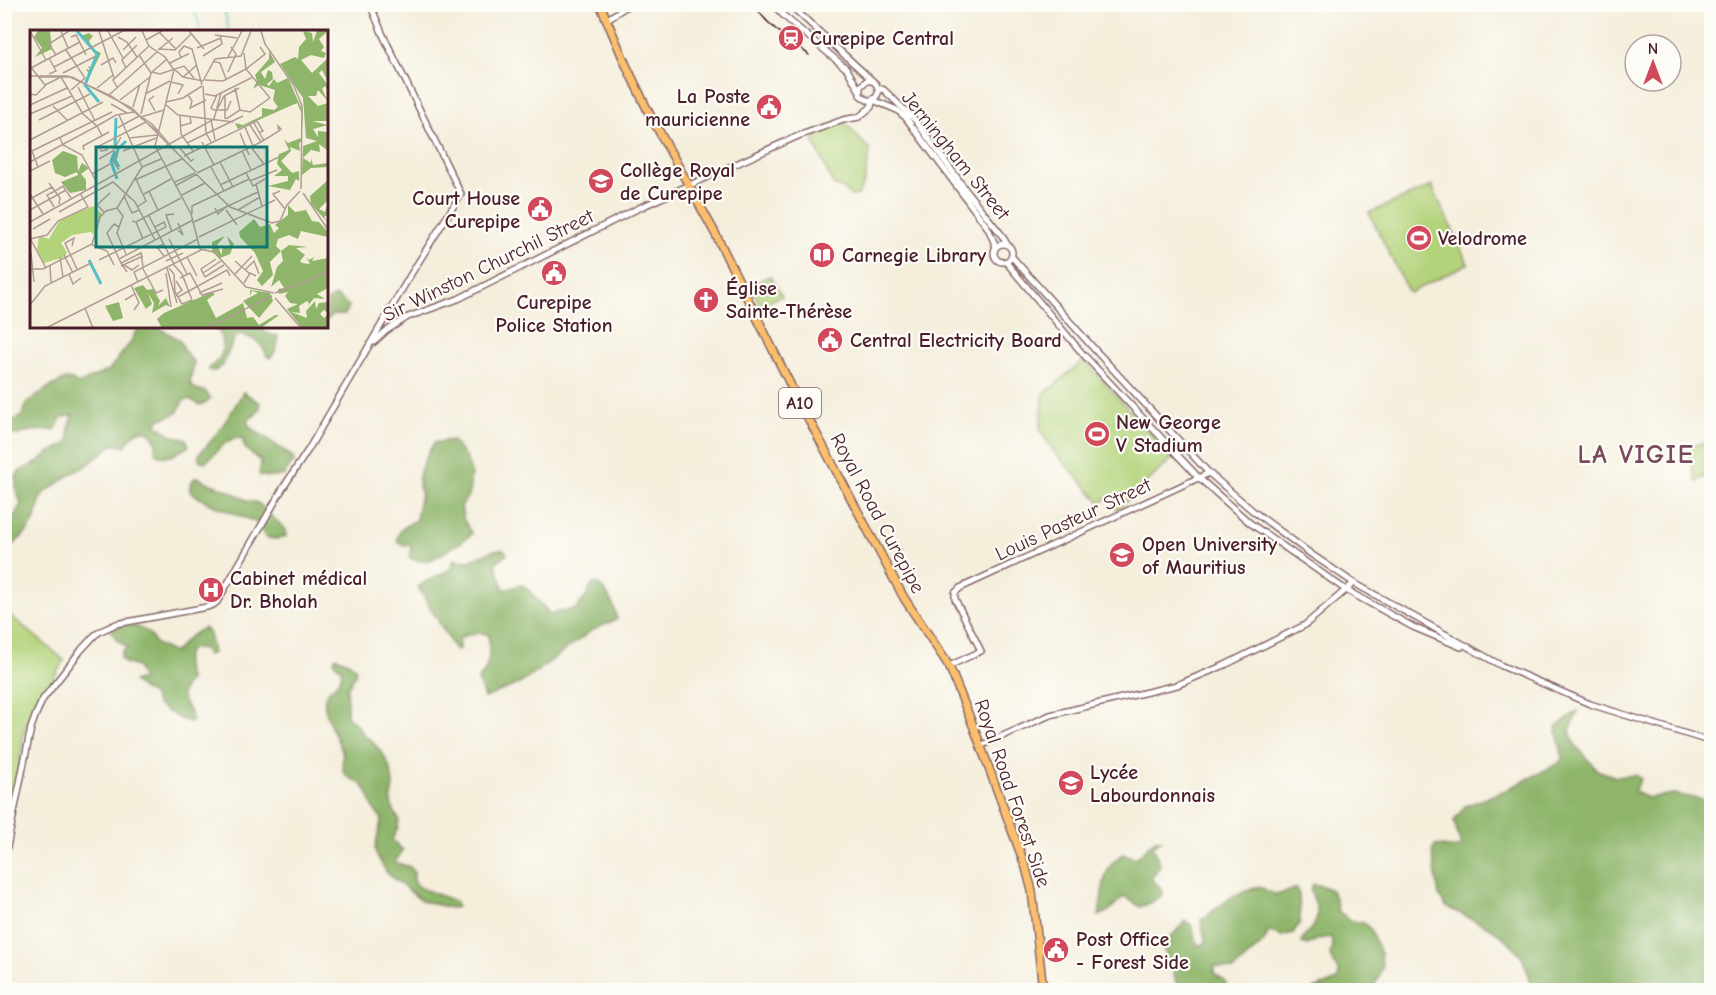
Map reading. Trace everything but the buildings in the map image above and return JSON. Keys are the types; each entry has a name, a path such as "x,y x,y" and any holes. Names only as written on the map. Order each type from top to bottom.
{"main road":[{"name":"Royal Road Curepipe","path":"600,4 621,56 645,104 715,234 791,386 916,619"},
{"name":"Royal Road Forest Side","path":"916,619 949,666 1015,836 1032,891 1043,990"}],"street":[{"path":"4,862 31,728 43,699 88,642 109,627 213,606 461,194 370,4"},
{"path":"606,20 630,4"},
{"path":"773,4 847,69 867,105 865,112"},
{"path":"789,4 879,88 878,95 865,112"},
{"path":"859,90 864,82 872,81"},
{"name":"Jerningham Street","path":"879,88 884,90 916,122 1001,234 1006,244"},
{"path":"864,99 873,100"},
{"name":"Jerningham Street","path":"873,100 897,110 913,126 988,228 996,248"},
{"name":"Sir Winston Churchil Street","path":"370,345 408,317 458,299 568,242 688,185 798,136 843,120 859,117 865,112"},
{"path":"1012,256 1006,262 1000,262 995,258 994,250 1006,244 1012,250 1012,256 1096,351 1209,472 1261,517 1354,583 1487,658"},
{"path":"1006,262 1082,353 1198,477 1252,524 1346,590 1413,627 1590,704 1712,742"},
{"path":"390,310 393,320 398,323"},
{"name":"Louis Pasteur Street","path":"949,666 981,651 955,599 955,592 960,588 1209,472"},
{"path":"980,746 1050,715 1177,685 1225,665 1305,625 1354,583"}],"green space":[{"path":"844,122 870,150 865,180 858,195 852,196 840,187 834,186 813,140 822,130"},
{"name":"Velodrome","path":"1432,186 1468,264 1409,293 1369,213"},
{"path":"770,276 782,296 760,306 751,286"},
{"path":"336,296 349,306 345,315 332,315 328,319 328,300"},
{"path":"138,328 160,328 178,339 184,351 194,362 190,382 193,388 206,392 210,398 206,403 200,405 189,399 183,401 177,413 159,420 156,425 173,436 186,439 189,446 172,456 160,456 155,452 154,437 144,431 135,433 125,446 112,445 86,466 42,495 34,522 11,547 5,547 5,520 15,515 21,504 16,489 16,476 20,471 65,445 69,440 69,427 73,415 61,418 55,430 30,431 18,435 12,434 7,428 10,422 22,416 26,404 48,388 66,379 78,384 109,370 131,342"},
{"path":"212,328 260,328 268,334 278,336 277,348 270,358 256,341 240,334 234,339 223,365 215,371 209,370 219,359 223,350 218,330"},
{"name":"New George V Stadium","path":"1084,360 1173,458 1117,510 1106,498 1101,503 1055,453 1040,430 1044,394"},
{"path":"243,392 260,403 258,412 247,421 250,427 293,457 294,461 284,475 261,476 259,474 260,461 245,448 242,438 230,440 205,462 199,460 199,454 212,440"},
{"path":"452,440 466,458 471,472 469,494 461,506 464,521 472,533 430,560 415,560 410,558 411,544 404,545 397,541 399,533 416,520 421,492 419,474 427,454 434,443"},
{"path":"1711,441 1711,474 1696,481 1687,447"},
{"path":"197,477 248,501 258,503 286,530 286,536 271,539 261,532 256,522 200,498 190,491 191,482"},
{"path":"495,550 503,550 507,555 497,561 496,565 504,590 522,585 526,587 552,614 576,609 596,583 604,589 610,599 617,619 591,631 521,683 484,698 478,680 487,665 489,635 477,633 462,637 459,639 459,650 456,651 418,587 451,569 454,559 469,561"},
{"path":"5,611 64,660 25,726 17,780 5,831"},
{"path":"122,624 135,626 148,632 156,644 174,653 199,630 204,628 209,633 213,653 207,655 204,649 197,648 191,649 186,657 186,668 190,680 182,692 182,697 192,722 180,719 157,705 153,696 133,682 142,679 137,667 125,663 121,658 122,651 128,648 118,641 110,630"},
{"path":"336,657 350,663 356,672 347,689 347,716 383,754 391,770 392,807 399,820 392,840 403,850 395,862 410,867 418,887 455,901 458,907 451,908 422,901 387,873 376,854 375,847 382,818 375,811 364,787 347,776 344,771 342,751 326,711 325,698 329,690 341,678 342,673 341,668 335,664"},
{"path":"1578,711 1570,731 1574,743 1597,770 1616,777 1636,775 1641,779 1634,791 1647,798 1673,794 1711,801 1711,990 1534,990 1523,959 1512,945 1493,929 1446,907 1439,896 1432,851 1435,845 1455,848 1461,846 1454,821 1465,806 1506,790 1559,763 1563,758 1556,727"},
{"path":"1155,840 1162,840 1153,846 1160,866 1151,879 1161,888 1162,895 1140,907 1124,896 1110,910 1099,916 1104,881 1116,859 1123,854 1136,858"},
{"path":"1313,884 1329,889 1334,895 1338,911 1351,921 1364,923 1370,929 1381,954 1382,968 1377,981 1370,990 1313,990 1338,980 1339,973 1330,956 1331,937 1318,939 1307,945 1301,943 1317,918 1317,908 1310,890"},
{"path":"1260,886 1274,894 1297,888 1300,922 1293,933 1281,936 1269,931 1263,943 1233,970 1214,966 1214,973 1225,981 1228,990 1178,990 1173,970 1162,946 1186,921 1191,925 1198,946 1206,943 1201,920 1233,896"}],"waterway":[{"path":"192,4 200,30"},
{"path":"229,4 225,13 229,30"}],"tram line":[{"path":"754,4 771,25 809,55"}],"place":[{"name":"Curepipe Central","path":"791,38"},
{"name":"La Poste mauricienne","path":"769,107"},
{"name":"Collège Royal de Curepipe","path":"601,181"},
{"name":"Court House Curepipe","path":"540,209"},
{"name":"Velodrome","path":"1419,238"},
{"name":"Carnegie Library","path":"822,255"},
{"name":"Curepipe Police Station","path":"554,273"},
{"name":"Église Sainte-Thérèse","path":"706,300"},
{"name":"Central Electricity Board","path":"830,340"},
{"name":"New George V Stadium","path":"1097,434"},
{"name":"Open University of Mauritius","path":"1122,555"},
{"name":"Cabinet médical Dr. Bholah","path":"211,590"},
{"name":"Lycée Labourdonnais","path":"1071,783"},
{"name":"Post Office - Forest Side","path":"1056,950"}],"district":[{"name":"LA VIGIE","path":"1636,454"}]}
